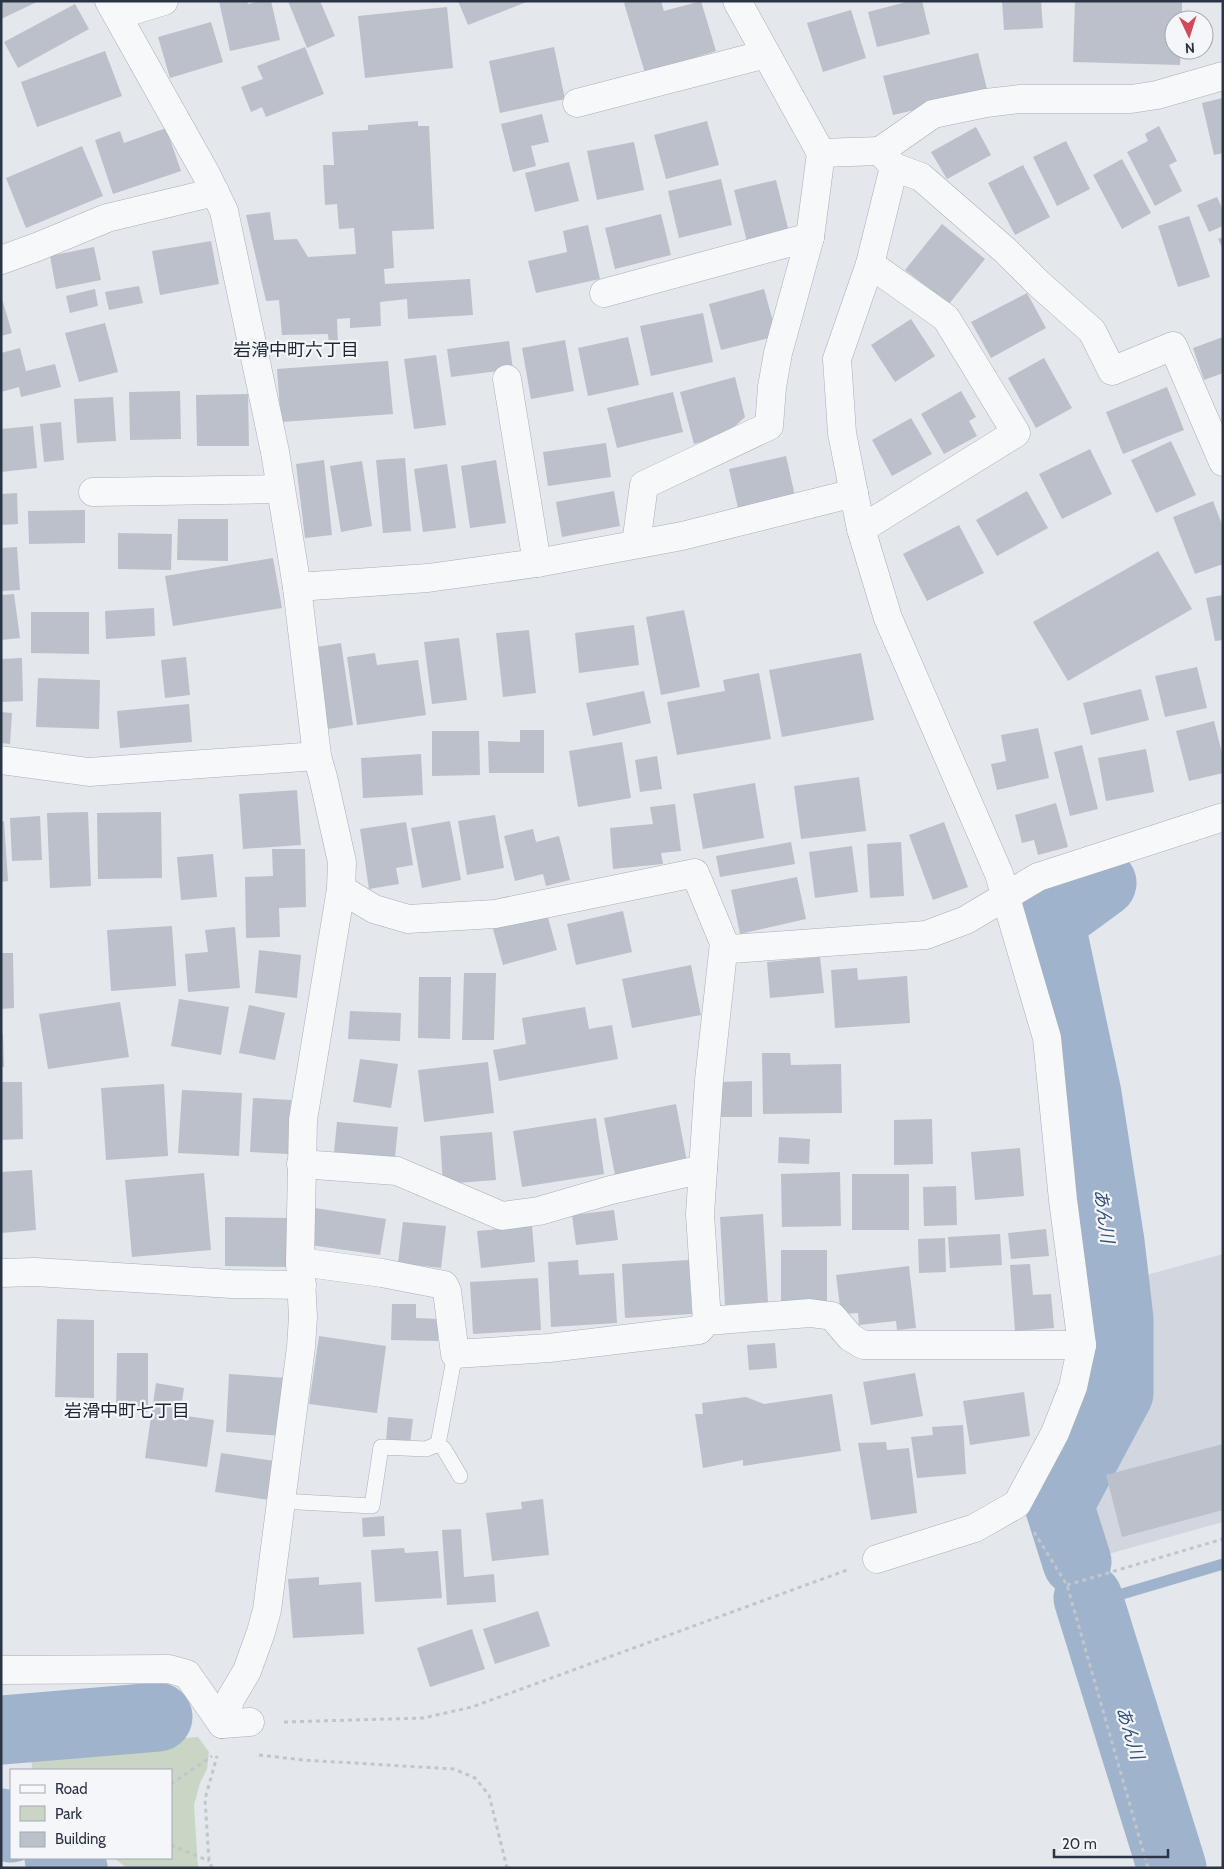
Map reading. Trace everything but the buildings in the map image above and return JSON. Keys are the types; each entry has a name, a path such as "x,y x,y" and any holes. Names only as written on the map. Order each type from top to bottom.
{"street":[{"path":"164,1 114,8 224,211 275,452 297,587 317,756 342,862 341,889 303,1120 301,1164 303,1317 301,1347 267,1610 247,1671 231,1698 222,1724"},
{"path":"636,544 644,485 769,426 772,387 778,353 810,237 821,153 766,54 743,2"},
{"path":"577,103 766,54"},
{"path":"877,1559 976,1528 1017,1504 1055,1434 1073,1387 1082,1345 1063,1200 1047,1038 999,874 888,618 861,529 842,433 837,359 870,264 887,159 933,114 986,103 1020,99 1131,99 1157,95 1223,76"},
{"path":"821,153 887,159 921,177 1006,251 1038,283 1092,331 1112,370 1173,346 1223,462"},
{"path":"1,260 107,218 215,192"},
{"path":"604,294 810,237"},
{"path":"861,529 1016,433 946,318 870,264"},
{"path":"507,379 537,563"},
{"path":"93,492 280,489"},
{"path":"297,587 428,578 537,563 682,536 854,493"},
{"path":"1,760 89,772 317,756"},
{"path":"341,889 374,909 408,919 495,914 695,873 724,943 731,949 926,935 966,920 1038,877 1223,817"},
{"path":"1,1273 35,1272 232,1284 301,1273 382,1273 444,1285 447,1291 455,1354 549,1348 699,1330 706,1321 700,1214 709,1080 724,943"},
{"path":"301,1164 397,1170 502,1216 539,1211 612,1190 703,1169"},
{"path":"706,1321 810,1314 832,1316 850,1337 863,1344 1082,1345"},
{"path":"1,1670 169,1669 187,1674 222,1724"},
{"path":"222,1724 250,1722"}],"lane":[{"path":"438,1444 455,1354"},
{"path":"281,1501 372,1506 381,1447 426,1449 438,1444"},
{"path":"438,1444 444,1449 460,1476"}],"path":[{"path":"1017,1504 1067,1585 1148,1868"},
{"path":"1067,1585 1223,1539"},
{"path":"250,1722 422,1718 472,1707 877,1559"},
{"path":"172,1783 219,1751 205,1799 209,1861 212,1868"},
{"path":"256,1755 302,1760 454,1769 475,1778 489,1795 507,1868"},
{"path":"172,1845 209,1861"}],"shaded area":[{"path":"1223,1254 1223,1522 1083,1561 1068,1503 1126,1398 1126,1322 1121,1282"}],"green space":[{"path":"198,1737 209,1752 207,1769 200,1783 194,1805 198,1868 127,1868 115,1859 172,1859 172,1769 32,1769 31,1750"}],"waterway":[{"name":"あん川","path":"1077,1562 1059,1505 1119,1393 1119,1319 1110,1242 1087,1094 1050,921 1102,883"},
{"name":"あん川","path":"1171,1868 1096,1620 1095,1602 1223,1564"},
{"name":"あん川","path":"1088,1598 1172,1868"},
{"path":"1,1730 158,1717"},
{"path":"1,1823 10,1828"},
{"path":"60,1859 73,1868"}],"district":[{"name":"岩滑中町六丁目","path":"296,350"},
{"name":"岩滑中町七丁目","path":"127,1411"}]}
